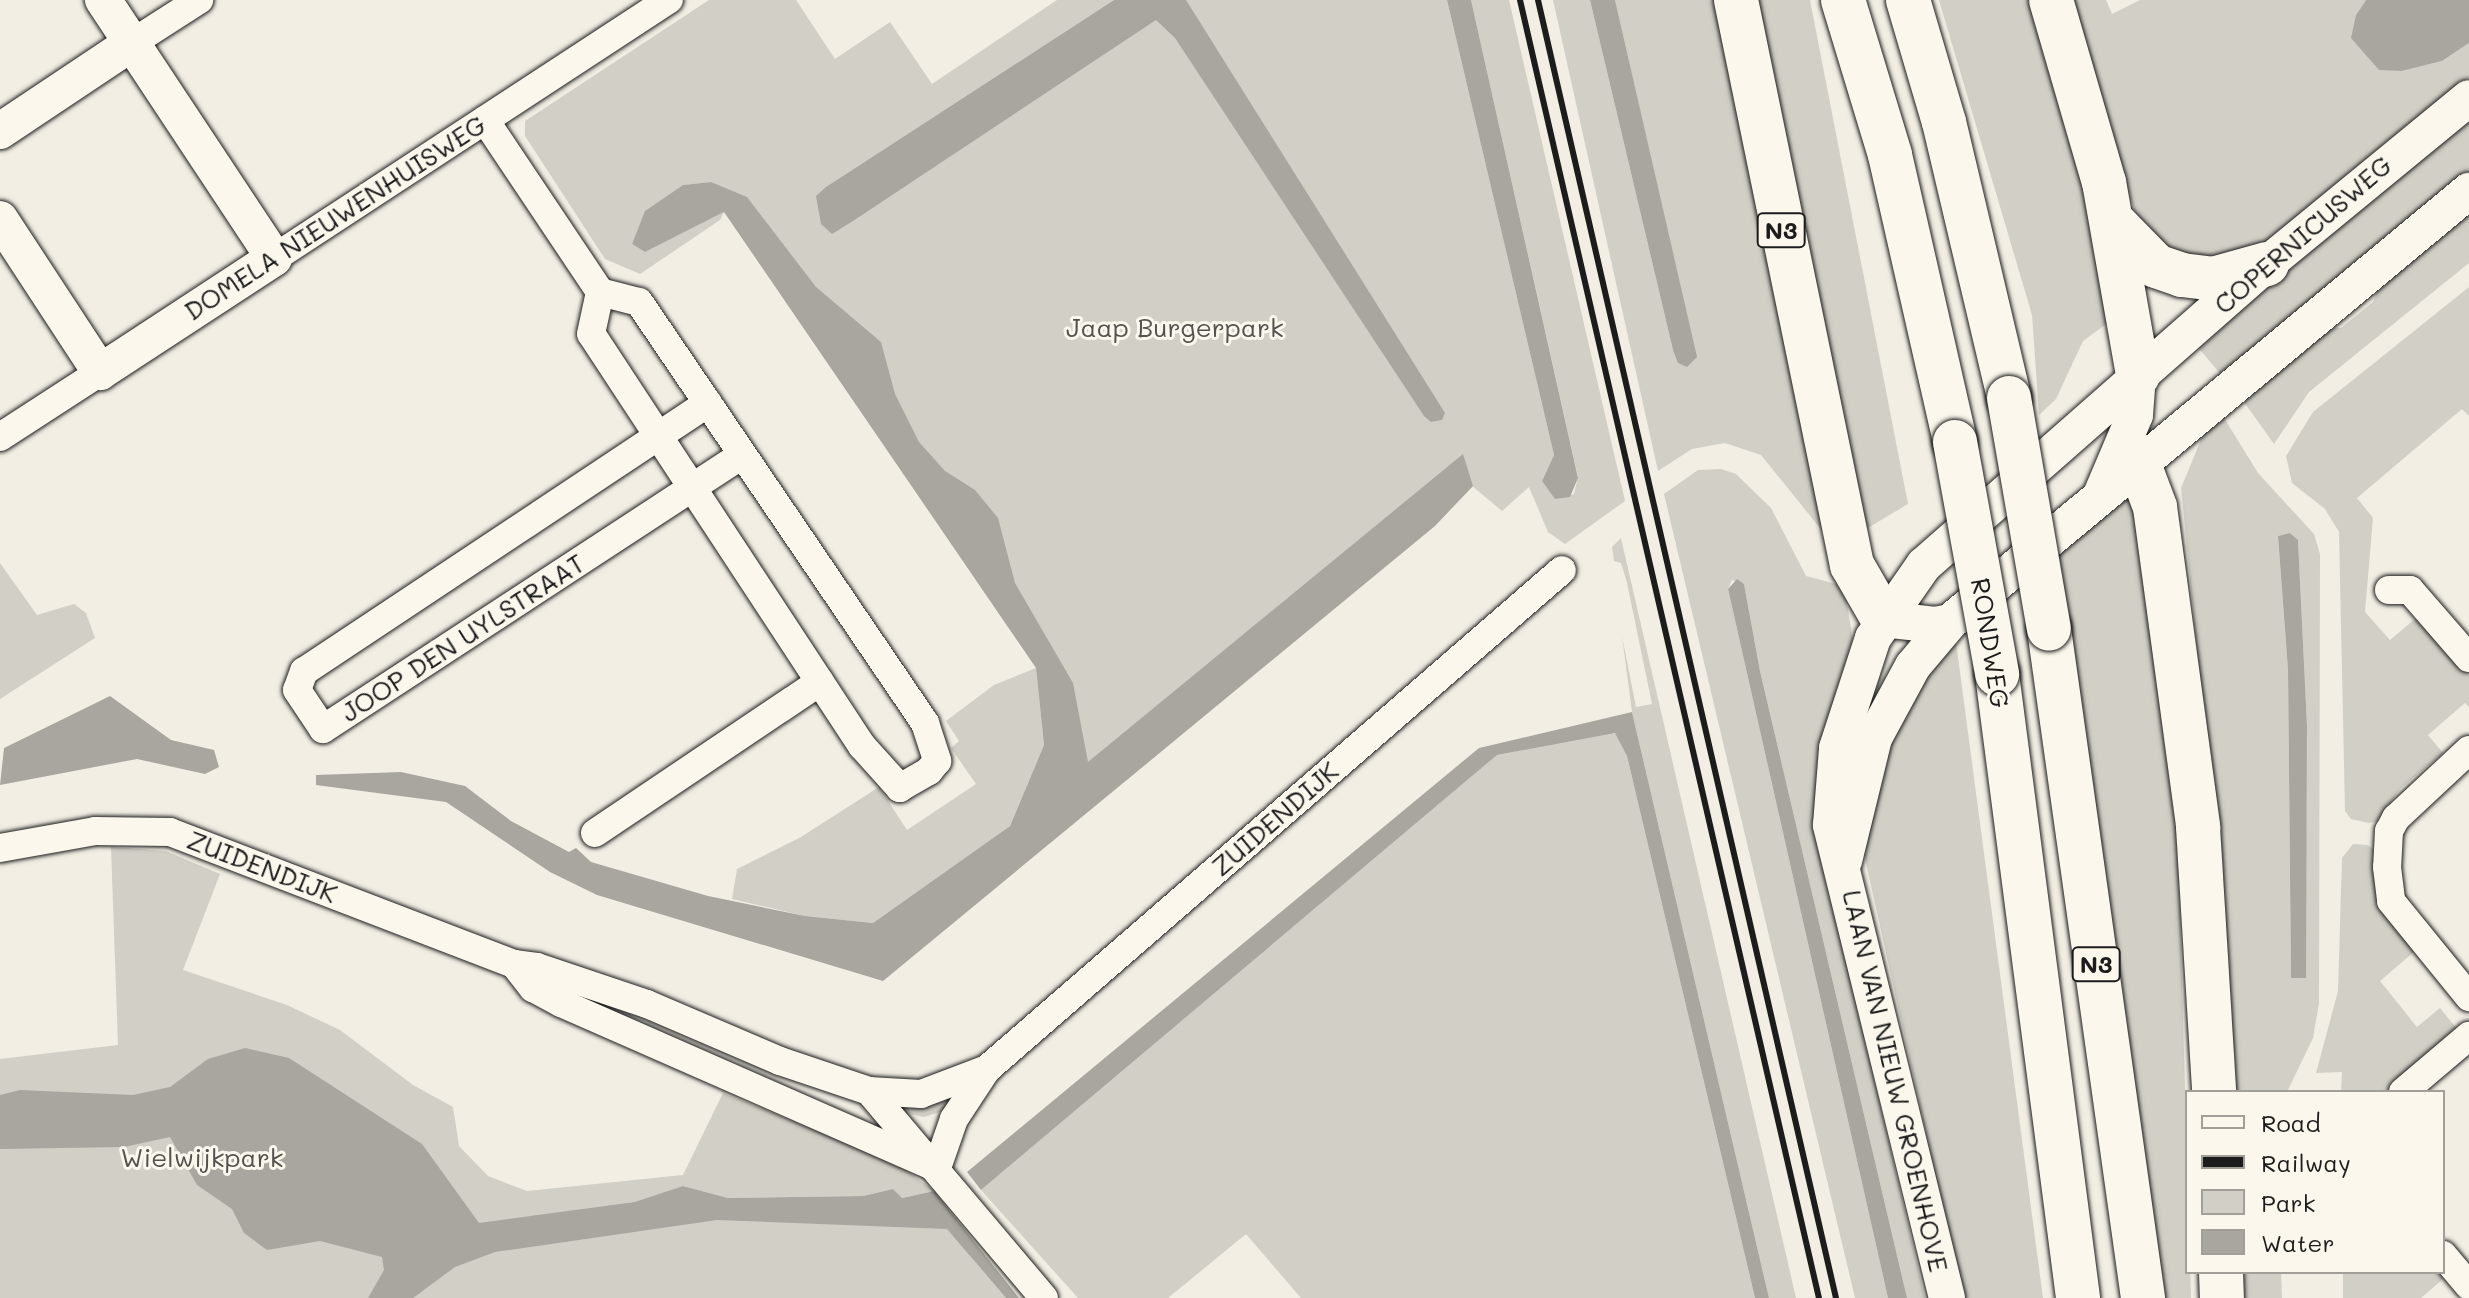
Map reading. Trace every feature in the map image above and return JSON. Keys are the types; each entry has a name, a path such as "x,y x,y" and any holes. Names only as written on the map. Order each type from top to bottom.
{"highway":[{"name":"N3","path":"1736,0 1852,565 1883,619"},
{"name":"RONDWEG","path":"1843,0 1890,155 1955,442 1997,674 2078,1298"},
{"name":"N3","path":"1908,0 1944,122 2009,398 2049,629 2143,1298"},
{"path":"2051,0 2112,221 2138,375"},
{"path":"2112,221 2156,266 2182,275 2213,279 2267,264"},
{"path":"2128,462 2157,520 2198,827 2214,1090"},
{"path":"2221,1274 2222,1298"}],"street":[{"path":"103,0 274,258"},
{"path":"0,131 199,0"},
{"name":"DOMELA NIEUWENHUISWEG","path":"0,437 669,0"},
{"name":"COPERNICUSWEG","path":"1883,619 1924,565 2267,264 2469,98"},
{"path":"485,120 600,292 639,302 708,403 925,723 937,761 929,771 900,788 870,757 656,439 591,334 600,292"},
{"path":"1883,619 1935,625 1950,622 2101,495 2128,462 2469,191"},
{"path":"0,219 100,372"},
{"path":"2128,462 2138,375"},
{"name":"JOOP DEN UYLSTRAAT","path":"708,403 304,671 297,690 323,729 742,455"},
{"name":"COPERNICUSWEG","path":"2042,461 2083,452 2128,462"},
{"name":"ZUIDENDIJK","path":"937,1168 954,1119 987,1069 1562,570"},
{"path":"2389,590 2410,590 2469,658"},
{"name":"LAAN VAN NIEUW GROENHOVE","path":"1883,619 1858,675 1837,748 1831,825 1947,1298"},
{"name":"LAAN VAN NIEUW GROENHOVE","path":"1843,864 1874,738 1913,666 1950,622"},
{"path":"595,833 820,682"},
{"path":"2469,750 2396,818 2387,867 2391,901 2469,997"},
{"name":"ZUIDENDIJK","path":"0,848 95,831 170,832 514,964 647,1004 780,1061 869,1091 921,1094 987,1069"},
{"name":"ZUIDENDIJK","path":"514,964 533,988 561,1003 937,1168"},
{"path":"2405,1090 2469,1036"},
{"name":"ZUIDENDIJK","path":"869,1091 937,1168"},
{"path":"937,1168 1044,1298"},
{"path":"2445,1257 2469,1286"}],"green space":[{"name":"Jaap Burgerpark","path":"709,0 796,0 835,59 890,22 932,84 1057,0 1114,0 826,187 1140,0 1447,0 1554,455 1542,481 1556,499 1574,494 1578,477 1471,0 1509,0 1625,501 1565,544 1548,532 1529,487 1502,511 1459,475 1069,788 1052,677 778,242 711,182 683,185 646,211 632,244 645,252 724,212 720,220 640,274 605,259 525,136 525,121"},
{"path":"1553,0 1590,0 1673,350 1696,357 1615,0 1720,0 1828,538 1761,455 1725,443 1692,449 1658,471"},
{"path":"1757,0 1810,0 1908,504 1866,529"},
{"path":"1939,0 2030,0 2049,52 2116,317 2083,341 2056,399 2039,415 2032,315"},
{"path":"2064,0 2106,0 2112,14 2140,0 2366,0 2356,15 2402,71 2442,61 2469,43 2469,77 2246,260 2174,256 2142,232"},
{"path":"2469,111 2469,178 2223,377 2197,346"},
{"path":"2469,206 2469,263 2309,392 2274,444 2241,398 2329,327 2341,328 2373,302 2380,284"},
{"path":"2469,287 2469,416 2462,409 2357,498 2373,518 2365,612 2390,640 2415,619 2424,619 2469,676 2469,707 2465,703 2428,735 2443,753 2400,789 2377,821 2369,823 2351,819 2345,811 2339,532 2325,509 2292,483 2286,456 2313,412"},
{"path":"2221,413 2258,473 2314,534 2320,554 2319,1003 2313,1038 2288,1090 2221,1090 2212,798 2181,488 2205,430","holes":["2290,533 2298,540 2307,725 2305,978 2291,978 2288,670 2278,536"]},
{"path":"1721,469 1736,474 1771,508 1806,576 1844,586 1855,653 1820,846 1925,1298 1907,1298 1760,671 1744,584 1732,580 1728,589 1888,1298 1855,1298 1664,494 1698,470"},
{"path":"2132,485 2146,510 2178,842 2185,1090 2185,1274 2190,1274 2191,1298 2153,1298 2049,555"},
{"path":"1621,538 1796,1298 1769,1298 1632,712 1622,636 1636,707 1652,704 1627,583 1621,563 1614,561 1612,547"},
{"path":"0,563 37,615 74,604 86,613 95,638 0,699"},
{"path":"1956,642 2043,1298 1963,1298 1862,845 1866,811 1907,695"},
{"path":"1036,668 1044,745 1010,826 873,923 805,916 732,899 737,869 801,837 879,787 907,830 976,784 951,748 959,741 946,721 994,685"},
{"path":"1607,732 1620,735 1627,756 1755,1298 1301,1298 1246,1234 1168,1298 1078,1298 981,1190 1497,755"},
{"path":"2353,844 2368,845 2378,853 2415,951 2380,981 2417,1027 2440,1008 2457,1029 2388,1090 2341,1090 2342,1072 2316,1073 2338,991 2342,858"},
{"name":"Wielwijkpark","path":"111,847 166,851 220,874 183,970 287,1005 340,1030 413,1085 453,1107 459,1146 488,1176 527,1191 683,1175 723,1093 898,1164 934,1191 901,1198 893,1189 863,1196 728,1198 683,1186 636,1203 955,1223 980,1250 970,1256 1006,1298 0,1298 0,1059 118,1045"},
{"path":"956,1094 946,1110 924,1117 900,1112 899,1106"},
{"path":"2228,1274 2281,1274 2282,1298 2229,1298"},
{"path":"2343,1274 2441,1274 2444,1278 2421,1298 2343,1298"}],"water":[{"path":"1114,0 1186,0 1445,413 1442,420 1431,422 1424,416 1175,38 1156,20 832,234 821,224 816,196 826,187"},
{"path":"1447,0 1471,0 1578,478 1570,497 1555,499 1542,481 1554,455"},
{"path":"1590,0 1615,0 1697,357 1687,367 1678,363 1673,350"},
{"path":"2366,0 2469,0 2469,43 2442,61 2402,71 2379,70 2351,38 2356,15"},
{"path":"711,182 747,197 816,287 881,342 895,394 919,442 945,471 975,490 998,518 1015,583 1073,683 1088,762 1463,454 1473,486 1435,526 883,981 597,895 550,872 446,802 316,785 316,775 401,772 465,786 511,821 569,852 576,848 591,862 708,896 805,916 873,923 1010,826 1044,745 1036,668 724,212 645,252 632,244 645,211 683,185"},
{"path":"2290,533 2298,540 2307,725 2306,978 2291,978 2288,670 2278,536"},
{"path":"1737,579 1744,584 1760,671 1907,1298 1888,1298 1728,589"},
{"path":"110,696 171,740 214,750 219,767 205,774 137,759 0,785 4,748"},
{"path":"1632,712 1769,1298 1755,1298 1627,756 1615,733 1497,755 981,1190 967,1172 1479,748"},
{"path":"245,1048 289,1058 422,1144 479,1223 635,1202 683,1186 728,1198 863,1196 893,1189 902,1198 934,1191 1019,1298 1006,1298 947,1229 717,1220 495,1252 455,1267 413,1298 368,1298 384,1270 382,1257 320,1241 267,1250 244,1233 232,1209 197,1185 170,1137 124,1147 0,1149 0,1095 20,1090 133,1095 170,1087 208,1059"}],"railway":[{"path":"1520,0 1819,1298"},
{"path":"1538,0 1836,1298"}]}
